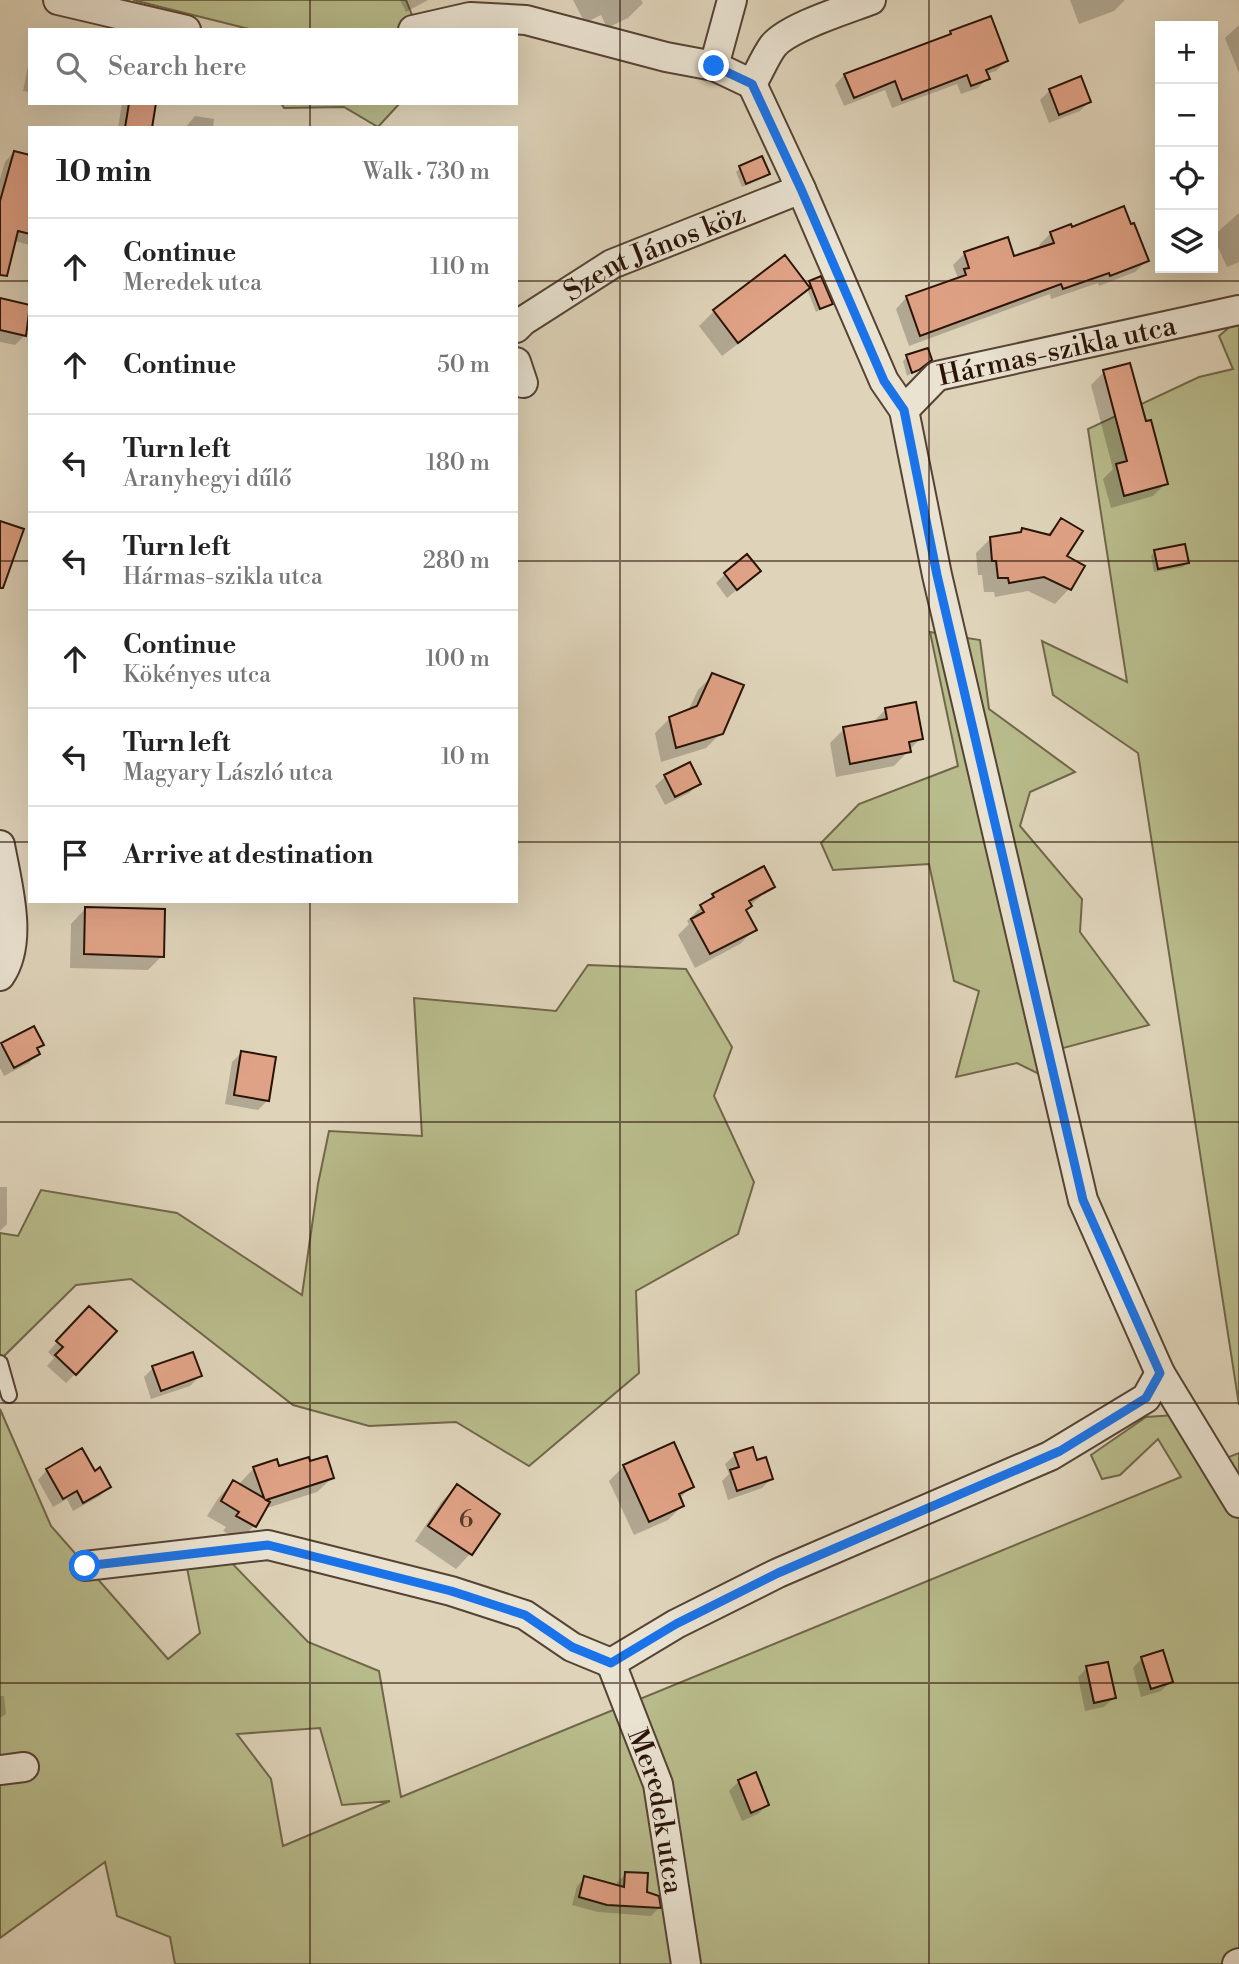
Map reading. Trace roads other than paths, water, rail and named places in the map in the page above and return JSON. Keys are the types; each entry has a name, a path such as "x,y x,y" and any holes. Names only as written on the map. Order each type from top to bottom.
{"street":[{"path":"58,0 177,28"},
{"path":"714,66 732,0"},
{"path":"752,84 774,45 784,36 872,0"},
{"path":"422,28 470,17 526,20 666,58 714,66 752,84 801,189 884,381 904,410 937,575 1083,1200 1160,1373 1239,1503"},
{"name":"Szent János köz","path":"518,326 612,264 801,189"},
{"name":"Hármas-szikla utca","path":"904,410 937,376 1239,310"},
{"path":"0,845 13,937 9,964 0,976"},
{"path":"85,1566 268,1545 451,1591 525,1615 572,1647 611,1663 676,1624 778,1573 1060,1451 1146,1398 1160,1373"},
{"name":"Meredek utca","path":"611,1663 658,1784 686,1964"}],"lane":[{"path":"0,1363 9,1395"}]}
